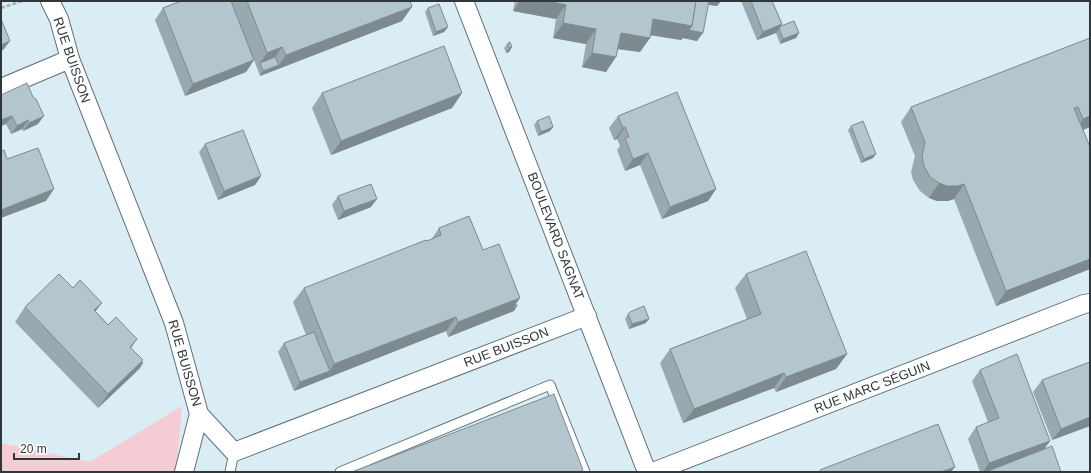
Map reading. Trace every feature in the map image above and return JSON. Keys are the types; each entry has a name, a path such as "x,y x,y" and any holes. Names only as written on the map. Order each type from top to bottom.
{"street":[{"name":"RUE BUISSON","path":"50,1 59,19 70,59 174,323 199,414 234,452 587,316"},
{"name":"BOULEVARD SAGNAT","path":"464,1 647,472"},
{"path":"1,88 70,59"},
{"name":"RUE MARC SÉGUIN","path":"654,472 1084,304 1090,303"},
{"path":"184,472 199,414"}],"lane":[{"path":"340,472 550,385 585,472"},
{"path":"230,472 234,452"}],"path":[{"path":"1,8 22,1"}],"shaded area":[{"path":"182,406 176,472 1,472 1,443 90,462"}],"building":[{"path":"181,1 231,1 254,60 193,84 163,8"},
{"path":"247,1 410,1 412,7 286,55 282,47 267,53"},
{"path":"548,1 696,1 692,26 653,19 650,38 621,33 616,57 592,53 596,29 563,23 566,5"},
{"path":"696,1 709,1 703,33 689,30 692,26"},
{"path":"751,1 772,1 782,24 763,32"},
{"path":"439,4 448,27 436,32 428,8"},
{"path":"1,19 10,41 1,45"},
{"path":"794,21 799,33 783,39 779,28"},
{"path":"1090,38 1090,116 1083,119 1078,107 1074,108 1090,147 1090,259 1006,291 964,184 958,186 947,186 939,183 930,177 924,166 922,157 925,142 911,107"},
{"path":"510,42 512,47 509,48 508,43"},
{"path":"444,46 462,93 341,141 322,93"},
{"path":"275,57 279,65 263,71 260,63"},
{"path":"27,83 44,116 29,123 28,120 17,126 12,116 1,120 1,95"},
{"path":"677,92 716,189 670,207 648,153 633,159 625,138 629,137 618,116"},
{"path":"549,116 553,127 541,132 537,121"},
{"path":"863,121 876,154 864,159 851,126"},
{"path":"243,130 261,176 224,191 205,144"},
{"path":"38,148 54,189 1,210 1,151 4,150 7,159"},
{"path":"371,184 377,199 344,211 338,196"},
{"path":"469,216 483,250 499,244 520,298 458,322 456,317 334,364 304,288 441,235 439,228"},
{"path":"806,251 847,354 786,377 784,373 694,409 670,349 761,314 746,274"},
{"path":"59,274 73,288 80,280 102,303 94,310 108,325 116,317 137,339 130,347 143,360 108,394 25,307"},
{"path":"644,306 649,319 632,324 628,314"},
{"path":"314,332 330,371 300,382 284,343"},
{"path":"1017,354 1050,441 989,463 976,427 999,418 980,370"},
{"path":"1090,362 1090,417 1061,429 1042,380"},
{"path":"554,394 583,470 579,472 352,472"},
{"path":"938,424 955,467 941,472 821,472 820,470"},
{"path":"1052,446 1061,472 988,471"}]}
